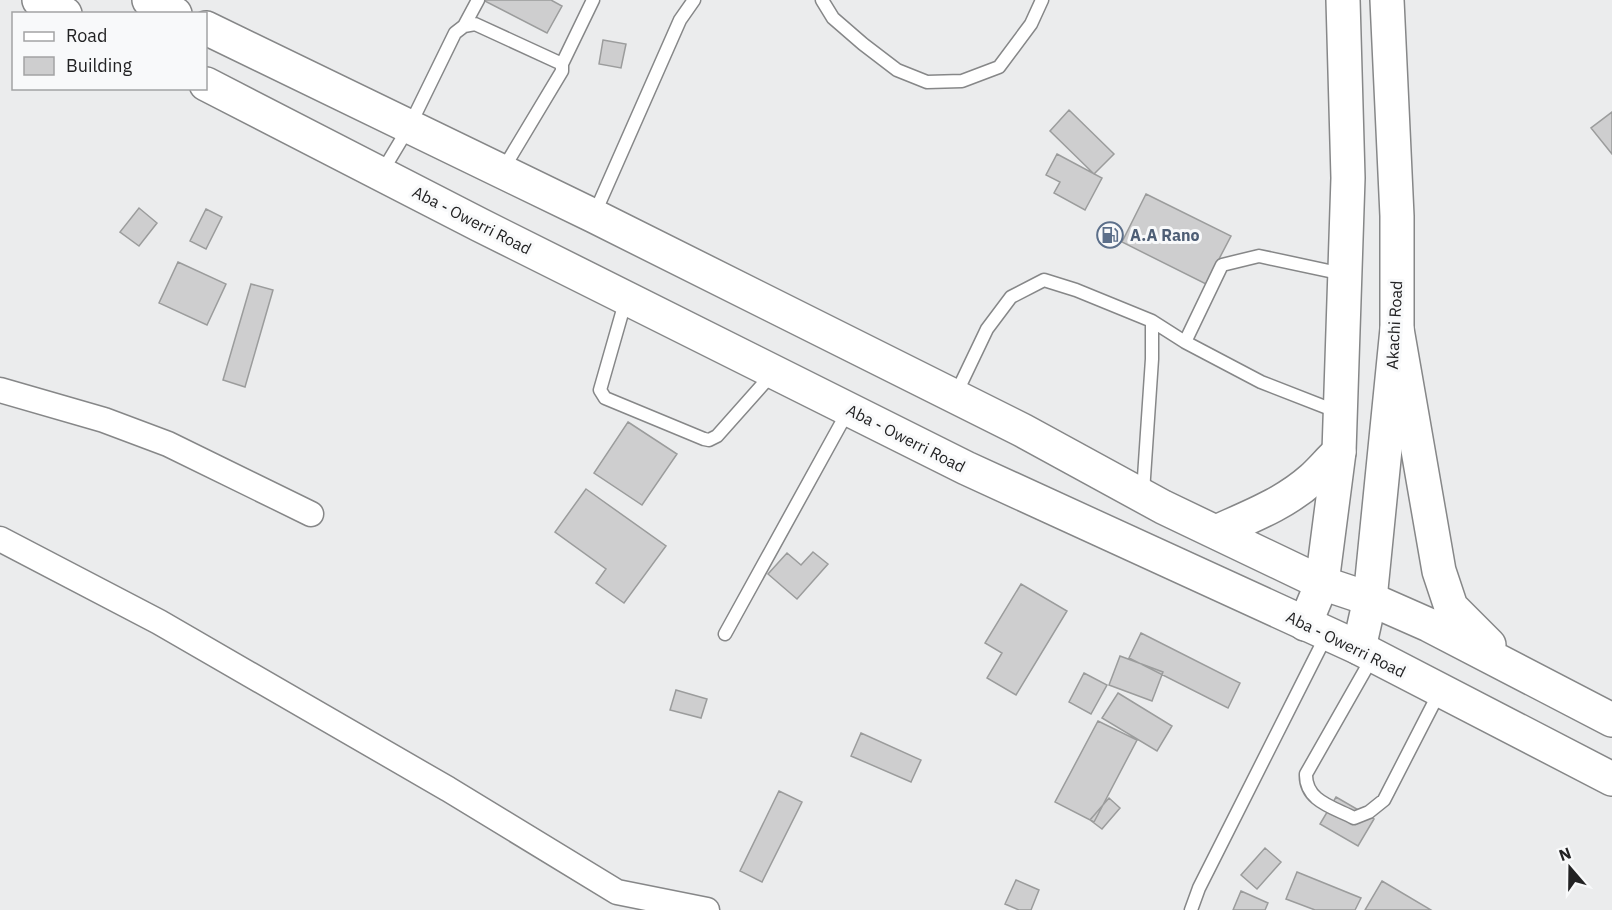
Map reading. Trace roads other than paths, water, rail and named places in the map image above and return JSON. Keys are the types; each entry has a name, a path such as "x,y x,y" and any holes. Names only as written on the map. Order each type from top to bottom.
{"main road":[{"path":"39,0 61,12"},
{"path":"149,0 171,12"},
{"path":"1316,628 1339,452 1338,412 1348,178 1343,0"},
{"name":"Akachi Road","path":"1366,651 1397,329 1397,216 1388,0"},
{"path":"207,28 594,216 1022,430 1143,496 1215,532 1322,583 1370,599 1429,625 1612,720"},
{"name":"Aba - Owerri Road","path":"207,85 480,225 966,468 1366,651 1612,779"},
{"path":"1397,329 1442,580 1451,607 1509,665"},
{"path":"1215,532 1265,511 1290,495 1312,479 1339,452"}],"street":[{"path":"0,390 104,420 168,444 311,514"},
{"path":"0,539 169,628 448,789 617,892 707,910"}],"lane":[{"path":"381,173 409,126 455,33 464,26 478,0"},
{"path":"502,171 562,71 562,64 593,0"},
{"path":"594,216 680,20 694,0"},
{"path":"822,0 833,18 863,44 897,70 927,82 962,81 999,67 1031,24 1042,0"},
{"path":"464,26 475,24 562,64"},
{"path":"1185,342 1222,265 1258,256 1344,274"},
{"path":"954,397 987,329 1011,297 1044,280 1076,290 1152,321 1185,342 1261,382 1338,412"},
{"path":"627,298 600,390 605,398 710,440 717,436 774,372"},
{"path":"1143,496 1152,359 1152,321"},
{"path":"726,634 849,410"},
{"path":"1191,910 1316,628"},
{"path":"1366,651 1306,774 1305,786 1315,798 1354,818 1369,813 1384,800 1441,690"}],"place":[{"name":"A.A Rano","path":"1110,235"}]}
